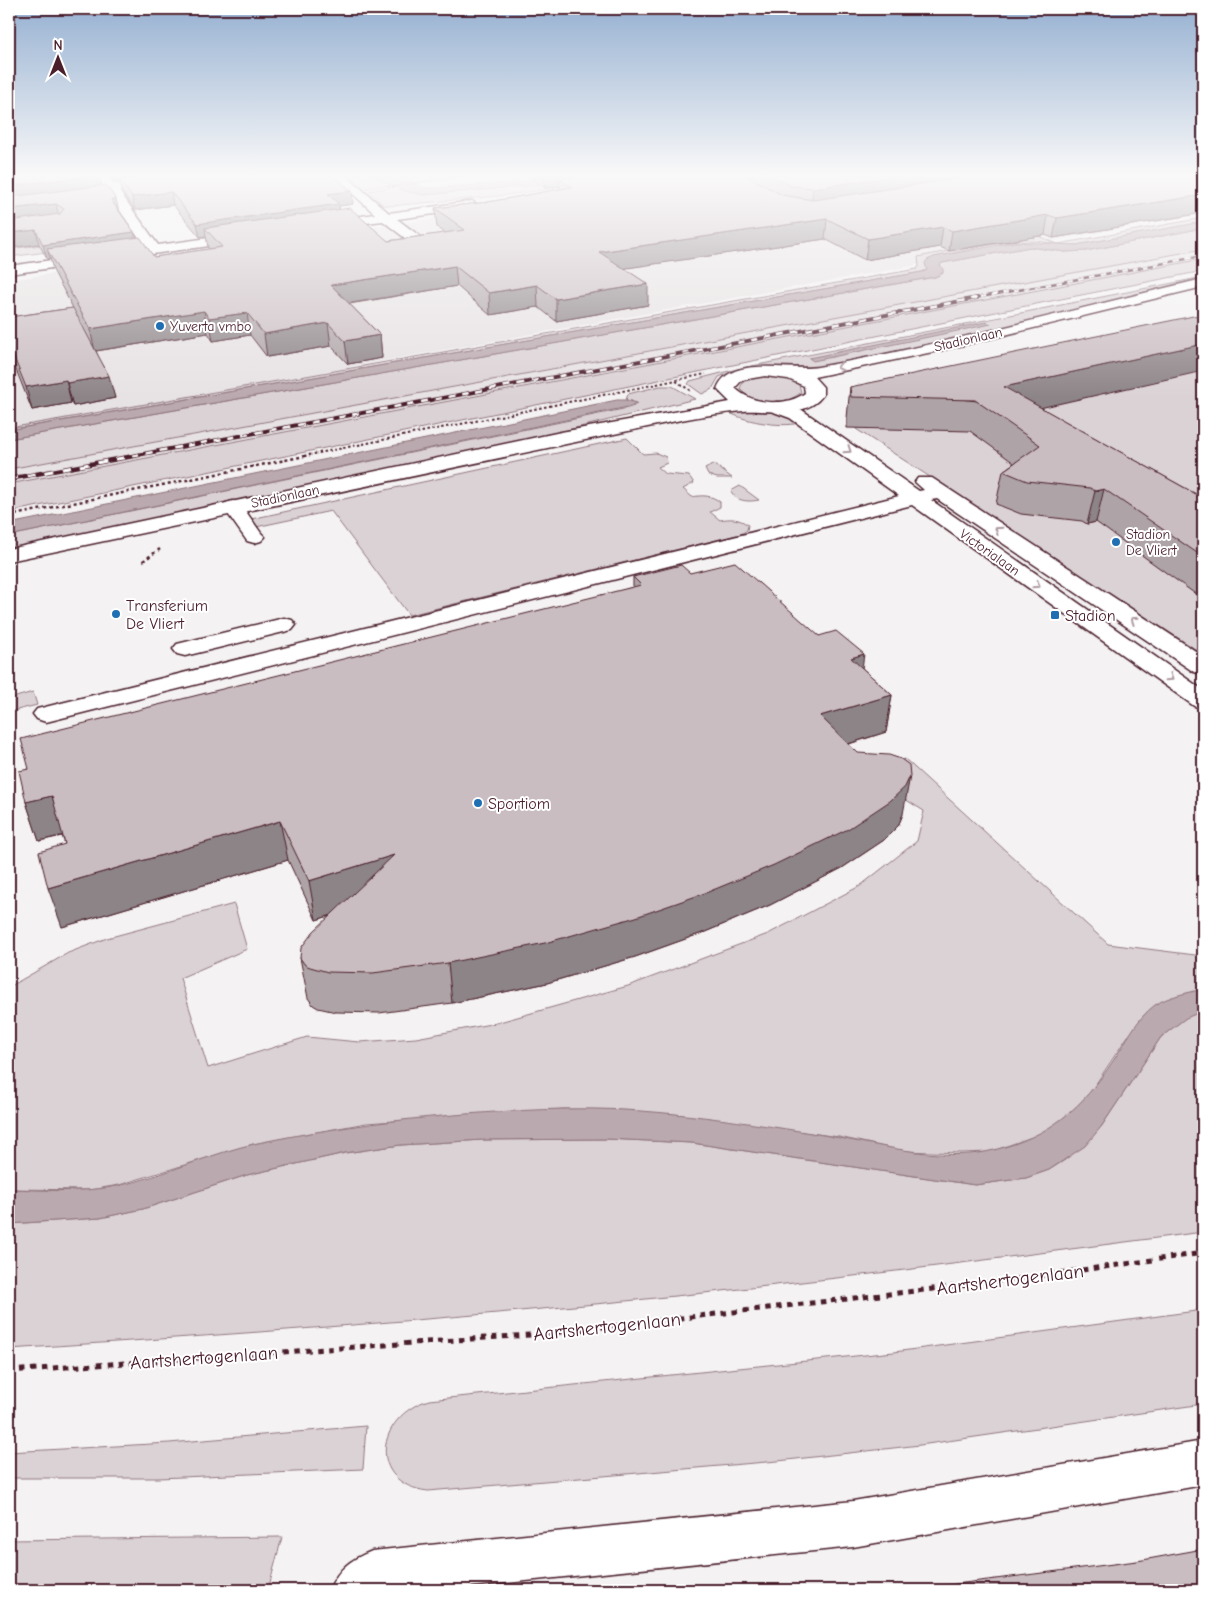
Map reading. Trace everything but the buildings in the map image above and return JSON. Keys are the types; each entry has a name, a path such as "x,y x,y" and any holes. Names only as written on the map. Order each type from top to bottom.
{"street":[{"path":"9,270 164,249"},
{"name":"Stadionlaan","path":"561,438 600,425 704,400 726,389 726,384 740,375 765,371 792,374 816,372 947,344 1203,283"},
{"name":"Stadionlaan","path":"777,407 810,394 830,381 1043,332 1144,298"},
{"name":"Victorialaan","path":"792,374 810,382 810,394 814,411 940,492 1203,667"},
{"path":"726,389 730,395 740,401 754,405 777,407"},
{"name":"Stadionlaan","path":"9,555 561,438 607,431 715,408 754,405"},
{"name":"Victorialaan","path":"777,407 796,414 1203,701"},
{"path":"46,714 940,492"},
{"path":"234,507 254,537"},
{"path":"185,649 284,625"},
{"path":"353,1590 372,1574 853,1524 1203,1463"}],"path":[{"path":"9,516 715,372"},
{"name":"Aartshertogenlaan","path":"9,1371 543,1334 1010,1280 1203,1253"}],"shaded area":[{"path":"9,249 68,249 69,249 9,257"},
{"path":"226,249 1010,249 9,430 9,280"},
{"path":"960,249 973,249 934,257 927,270 922,272 9,430 9,428 917,269 919,266 918,257"},
{"path":"980,249 1021,249 942,263 940,265 943,273 935,277 9,439 9,430 922,272 927,270 925,263 927,260"},
{"path":"1021,249 1041,249 1065,252 1098,249 1203,249 9,469 9,439 935,277 943,273 940,265 942,263"},
{"path":"1041,249 1098,249 1086,251 1065,252"},
{"path":"1203,249 1203,259 9,484 9,469"},
{"path":"1203,259 1203,271 9,512 9,484"},
{"path":"1203,277 992,331 811,369 758,367 736,370 719,377 712,389 702,394 688,384 690,381 737,369"},
{"path":"986,322 991,324 813,361 809,358"},
{"name":"Stadion De Vliert","path":"1203,343 1203,654 856,429 848,417"},
{"path":"755,377 783,378 799,385 801,392 788,400 769,402 752,398 740,388 743,382"},
{"path":"660,386 672,386 695,399 543,436 9,549 9,536 628,408 634,406 632,401 626,400 628,394"},
{"path":"617,400 637,403 628,407 9,536 9,524"},
{"path":"725,410 775,413 791,418 799,423 782,425 750,420"},
{"path":"627,438 643,454 656,453 666,457 667,463 658,467 666,474 689,476 694,483 683,489 692,497 707,496 714,498 720,502 720,507 710,512 720,520 731,519 741,521 748,525 747,530 741,534 409,615 331,511 256,527 251,519"},
{"path":"714,464 732,478 717,478 708,475 705,469"},
{"path":"740,486 759,500 747,501 733,495 731,491"},
{"path":"33,692 37,705 9,712 9,699"},
{"path":"905,759 1108,944 1203,956 1203,1232 852,1276 604,1303 307,1329 9,1349 9,1224 100,1218 143,1209 247,1175 345,1153 401,1145 483,1140 605,1139 692,1143 975,1185 1026,1178 1049,1170 1065,1160 1101,1127 1161,1037 1185,1018 1128,1036 1089,1094 1070,1113 1043,1133 990,1152 903,1151 839,1137 671,1114 564,1109 366,1123 253,1144 119,1185 90,1190 9,1189 9,987 68,953 107,938 234,904 247,949 180,978 208,1068 307,1037 359,1042 416,1038 496,1023 628,986 768,934 860,886 917,841 924,811 903,798 812,789"},
{"path":"1203,989 1203,1011 1186,1018 1161,1037 1101,1127 1085,1146 1049,1170 1026,1178 975,1185 692,1143 605,1139 483,1140 401,1145 345,1153 247,1175 143,1209 100,1218 9,1224 9,1189 90,1190 117,1186 258,1143 333,1129 409,1119 486,1113 562,1109 658,1112 754,1124 928,1153 973,1154 994,1150 1032,1137 1048,1128 1076,1107 1101,1078 1142,1017 1155,1005 1178,995"},
{"path":"1203,1310 1203,1404 920,1445 778,1461 428,1491 408,1486 395,1476 387,1463 385,1449 389,1434 397,1420 411,1408 429,1400 894,1352"},
{"path":"366,1426 363,1469 159,1478 9,1478 9,1452 169,1443"},
{"path":"282,1537 268,1590 9,1590 9,1540"}],"railway":[{"path":"970,299 1203,256"},
{"path":"132,456 977,298"},
{"path":"9,479 139,455"}],"place":[{"name":"Yuverta vmbo","path":"160,326"},
{"name":"Stadion De Vliert","path":"1116,542"},
{"name":"Transferium De Vliert","path":"116,614"},
{"name":"Stadion","path":"1055,615"},
{"name":"Sportiom","path":"478,803"}]}
